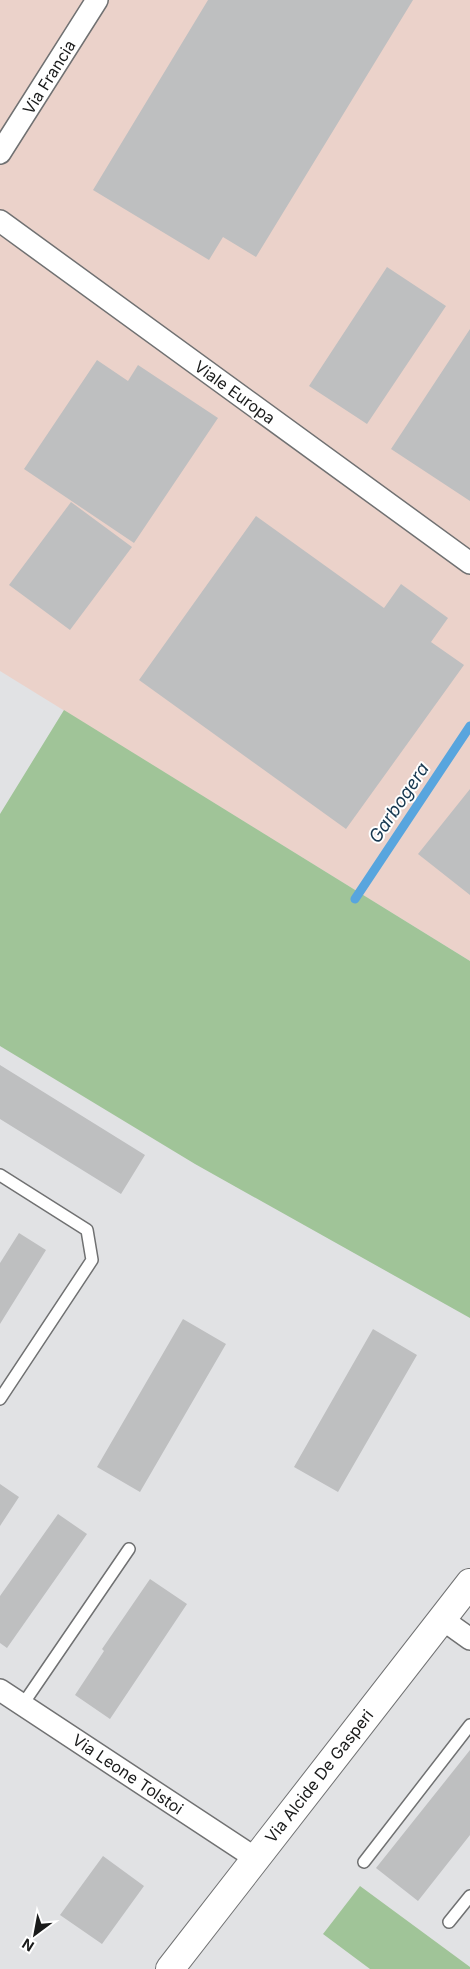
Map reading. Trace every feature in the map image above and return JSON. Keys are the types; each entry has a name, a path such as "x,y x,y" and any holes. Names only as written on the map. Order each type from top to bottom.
{"street":[{"name":"Via Francia","path":"0,153 97,0"},
{"name":"Viale Europa","path":"0,221 470,563"},
{"name":"Via Alcide De Gasperi","path":"170,1969 470,1583"},
{"path":"442,1619 470,1639"},
{"name":"Via Leone Tolstoi","path":"0,1690 255,1858"}],"lane":[{"path":"0,1176 88,1230 92,1260 0,1399"},
{"path":"23,1704 130,1549"},
{"path":"364,1862 470,1725"},
{"path":"449,1922 470,1896"}],"shaded area":[{"path":"0,0 470,0 470,961 0,671"}],"green space":[{"path":"64,710 470,961 470,1318 195,1164 0,1046 0,814"},
{"path":"360,1886 470,1967 470,1969 370,1969 323,1934"}],"building":[{"path":"208,0 413,0 256,257 223,237 209,260 93,190"},
{"path":"387,267 446,306 367,424 309,386"},
{"path":"470,329 470,501 391,449"},
{"path":"97,360 128,381 138,365 218,418 134,543 24,469"},
{"path":"71,502 132,547 70,630 9,585"},
{"path":"256,516 384,608 401,584 448,618 431,642 464,665 346,829 139,680"},
{"path":"470,789 470,895 418,854"},
{"path":"0,1065 145,1155 121,1194 0,1119"},
{"path":"19,1233 46,1250 0,1324 0,1263"},
{"path":"183,1319 226,1344 140,1492 97,1467"},
{"path":"373,1329 417,1355 338,1492 294,1467"},
{"path":"0,1484 19,1497 0,1526"},
{"path":"58,1514 87,1534 7,1648 0,1643 0,1596"},
{"path":"150,1579 187,1604 110,1719 75,1695 104,1651 102,1649"},
{"path":"470,1750 470,1835 418,1901 376,1868"},
{"path":"103,1856 144,1886 102,1944 60,1915"}],"waterway":[{"name":"Garbogera","path":"355,899 470,726"}]}
